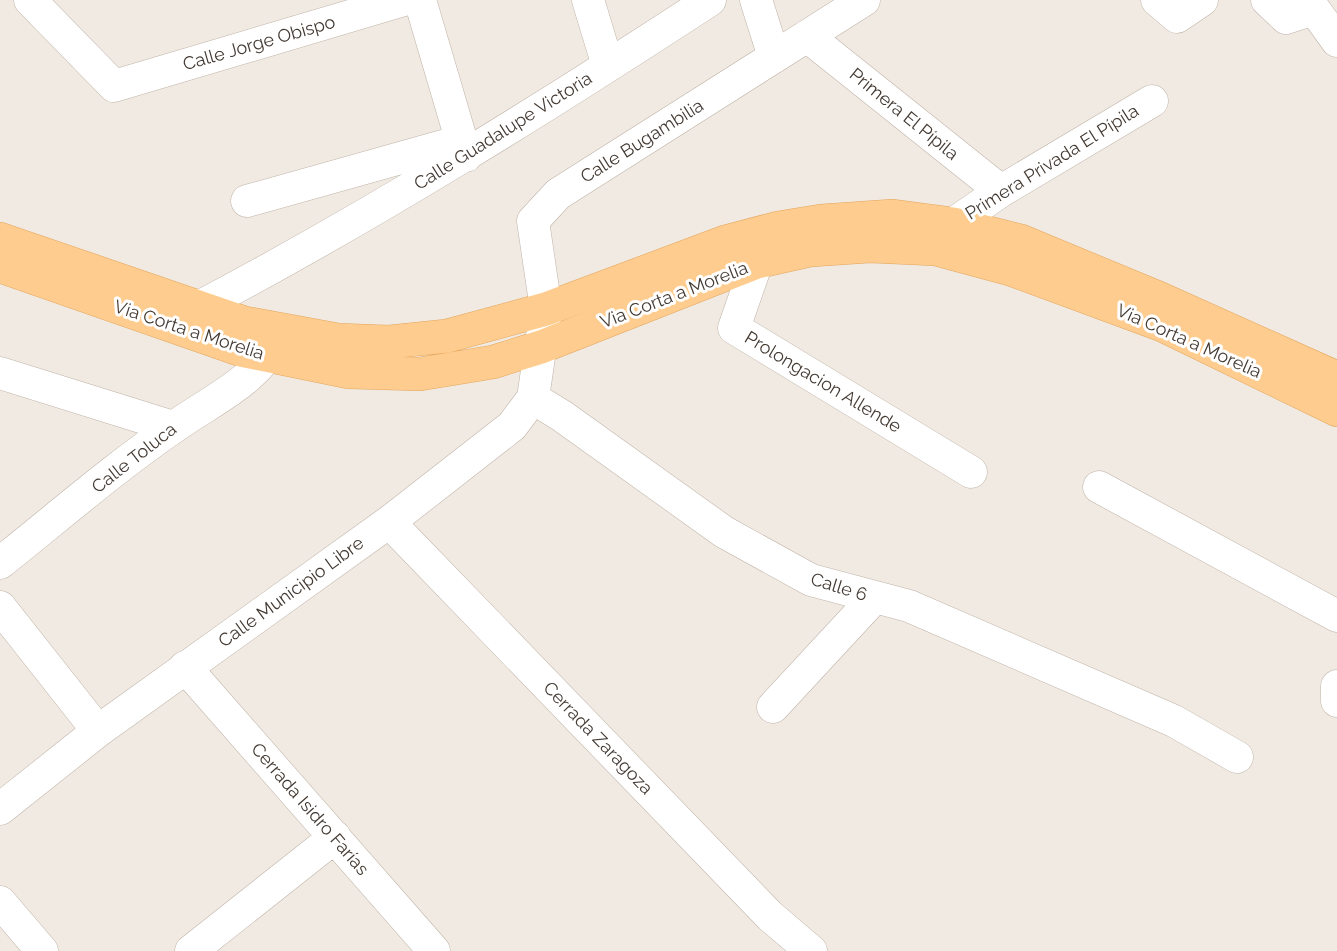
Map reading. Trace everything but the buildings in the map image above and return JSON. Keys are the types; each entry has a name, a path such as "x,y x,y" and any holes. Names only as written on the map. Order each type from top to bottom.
{"main road":[{"name":"Via Corta a Morelia","path":"0,266 241,350 276,344 338,340 389,342 447,336 546,309 725,242 778,228 821,221 893,216 953,224 1021,241 1161,299 1337,378"},
{"name":"Via Corta a Morelia","path":"0,239 245,323 276,344 349,372 420,374 493,362 541,347 757,262 811,249 870,246 936,249 1010,268 1162,325 1337,410"}],"street":[{"name":"Calle Jorge Obispo","path":"30,0 114,86 404,0"},
{"path":"420,0 463,148"},
{"path":"588,0 608,66"},
{"name":"Calle Guadalupe Victoria","path":"199,308 293,258 463,148 608,66 710,0"},
{"path":"756,0 774,57"},
{"name":"Calle Bugambilia","path":"541,347 546,309 533,221 558,194 864,0"},
{"path":"1156,0 1177,16 1202,0"},
{"path":"1267,0 1286,18 1314,9 1337,41"},
{"name":"Primera El Pípila","path":"807,36 1001,191"},
{"name":"Primera Privada El Pípila","path":"953,224 1001,191 1152,101"},
{"name":"Calle Guadalupe Victoria","path":"247,201 463,148"},
{"name":"Prolongacion Allende","path":"757,262 734,328 971,472"},
{"name":"Calle Toluca","path":"0,562 173,427 244,381 276,344"},
{"name":"Calle Municipio Libre","path":"0,809 98,731 389,522 512,426 533,398 541,347"},
{"path":"0,374 173,427"},
{"name":"Calle 6","path":"533,398 562,416 724,532 811,580 909,606 1174,721 1237,757"},
{"path":"1099,487 1337,616"},
{"name":"Cerrada Zaragoza","path":"389,522 770,916 811,951"},
{"path":"773,707 874,598"},
{"path":"0,607 98,731"},
{"name":"Cerrada Isidro Farías","path":"185,667 434,951"},
{"path":"1337,686 1337,701"},
{"path":"191,951 334,837"},
{"path":"0,902 42,951"}]}
